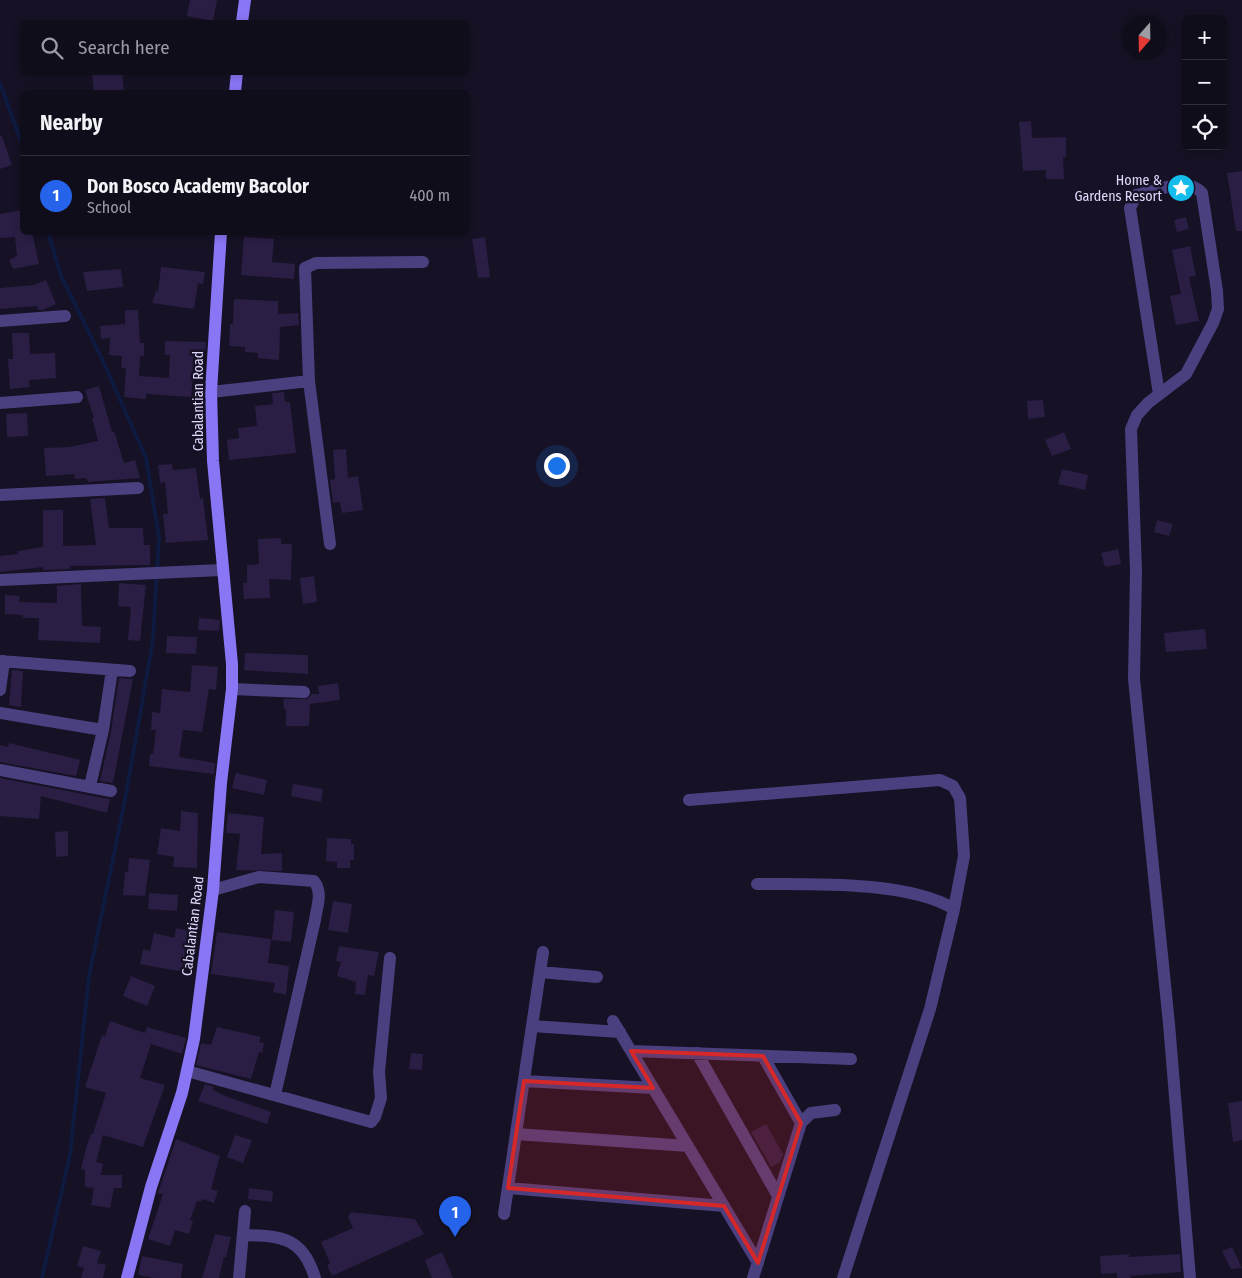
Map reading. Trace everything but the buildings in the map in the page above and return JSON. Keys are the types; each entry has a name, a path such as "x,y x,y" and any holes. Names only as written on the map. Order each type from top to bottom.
{"street":[{"path":"242,20 245,0"},
{"path":"236,90 237,75"},
{"path":"1159,394 1130,208 1136,195 1184,184 1195,186 1202,193 1218,309 1186,374 1159,394 1137,415 1130,429 1136,571 1134,679 1171,1042 1190,1278"},
{"name":"Cabalantian Road","path":"127,1278 150,1187 187,1071 194,1039 213,890 232,690 232,664 213,461 211,392 221,235"},
{"path":"330,544 309,381 305,268 316,263 423,262"},
{"path":"0,321 65,316"},
{"path":"211,392 309,381"},
{"path":"0,403 77,397"},
{"path":"0,495 138,488"},
{"path":"0,580 222,570"},
{"path":"0,690 2,661 130,671"},
{"path":"90,786 103,730 112,670"},
{"path":"232,690 304,692"},
{"path":"0,713 103,730"},
{"path":"0,770 111,791"},
{"path":"688,800 940,780 953,786 960,798 964,856 954,909 930,1009 843,1278"},
{"path":"213,890 259,877 314,881 318,886 320,894 311,938 275,1095"},
{"path":"757,884 820,884 925,894 954,909"},
{"path":"504,1214 543,952"},
{"path":"187,1071 370,1122 375,1117 381,1098 379,1072 390,958"},
{"path":"540,972 597,978"},
{"path":"532,1026 616,1026 758,1263"},
{"path":"631,1050 851,1060"},
{"path":"697,1053 778,1196"},
{"path":"763,1056 801,1122"},
{"path":"524,1081 653,1088"},
{"path":"753,1278 801,1122 811,1113 835,1110"},
{"path":"516,1134 688,1146"},
{"path":"508,1188 724,1206"},
{"path":"239,1278 245,1234 245,1211"},
{"path":"245,1234 271,1236 290,1241 308,1257 315,1278"}],"highlighted area":[{"path":"631,1051 763,1056 801,1123 758,1263 724,1206 508,1188 524,1081 653,1088"}],"waterway":[{"path":"0,83 20,138"},
{"path":"42,1278 70,1155 89,976 125,800 153,640 159,537 146,458 102,359 61,276 49,235"}],"place":[{"name":"Home & Gardens Resort","path":"1181,188"},
{"name":"Don Bosco Academy Bacolor","path":"455,1237"}]}
